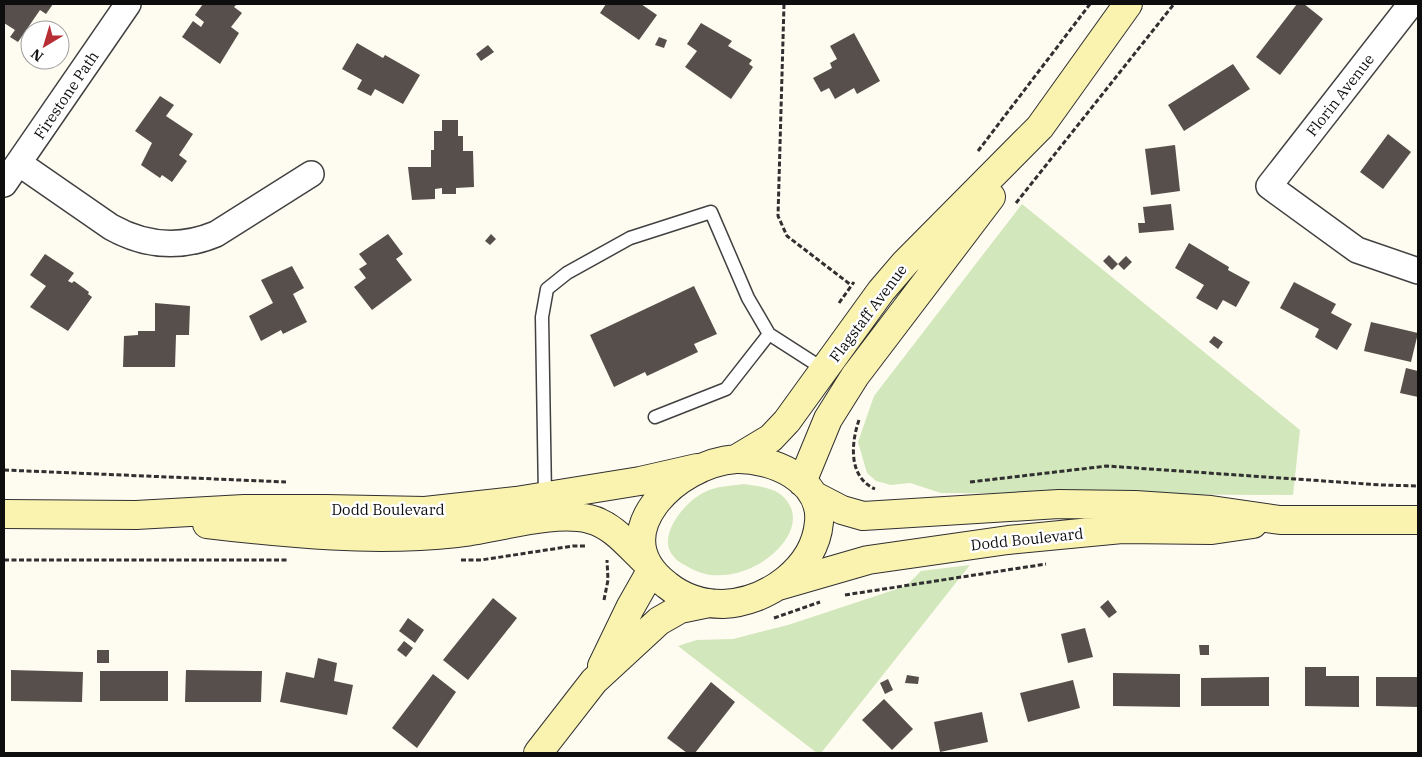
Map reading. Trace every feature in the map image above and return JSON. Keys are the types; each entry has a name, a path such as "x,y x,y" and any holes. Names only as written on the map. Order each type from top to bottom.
{"street":[{"name":"Firestone Path","path":"4,184 20,164 128,4"},
{"name":"Flagstaff Avenue","path":"736,458 771,438 799,405 881,291 905,263 1040,127 1128,4"},
{"name":"Florin Avenue","path":"1411,4 1269,186 1357,250 1418,271"},
{"name":"Flagstaff Avenue","path":"807,488 828,419 855,376 990,198 1024,145"},
{"path":"20,164 111,227 124,234 153,244 199,241 216,234 311,174"},
{"path":"538,753 594,681 659,621 680,609 709,603 743,601 778,586 795,572 813,545 819,522 817,506 807,488 784,470 765,462 736,458 697,468 670,487 651,508 641,536 641,545 648,566 677,593 709,603"},
{"name":"Dodd Boulevard","path":"4,514 136,515 244,509 425,512 640,481 697,468"},
{"name":"Dodd Boulevard","path":"807,488 842,510 863,516 1006,506 1078,504 1135,505 1211,510 1280,520 1418,520"},
{"name":"Dodd Boulevard","path":"136,515 260,530 345,536 400,536 457,532 556,517 589,519 610,528 648,566"},
{"name":"Dodd Boulevard","path":"778,586 868,560 1008,540 1122,529 1212,530 1280,520"},
{"path":"594,681 630,608 648,566"}],"lane":[{"path":"545,496 542,317 547,289 567,273 630,238 711,212 748,298 769,334 825,370"},
{"path":"655,417 726,389 769,334"}],"path":[{"path":"784,4 778,216 787,236 851,285"},
{"path":"1011,107 1090,4"},
{"path":"1013,208 1174,4"},
{"path":"862,411 853,441 855,465 861,479 869,486 881,491"},
{"path":"961,483 1107,466 1382,486 1418,486"},
{"path":"4,470 294,482"},
{"path":"452,560 481,560 573,546 592,546"},
{"path":"604,600 608,571 608,562 605,557"},
{"path":"4,560 292,560"},
{"path":"843,595 906,586"},
{"path":"771,619 827,599"}],"green space":[{"path":"1022,204 1300,430 1293,495 941,493 910,483 891,485 876,481 867,473 858,442 874,396"},
{"path":"744,484 763,487 780,494 791,508 792,525 785,541 771,555 753,567 732,574 711,575 690,568 676,559 669,549 670,530 688,504 712,489"},
{"path":"970,565 821,753 817,753 678,646 697,640 733,639 788,625 906,586 921,571"}],"building":[{"path":"4,4 53,4 46,14 40,10 33,20 20,20 20,39 18,42 10,37 15,30 4,23"},
{"path":"203,4 237,4 234,7 242,13 231,27 239,33 220,64 182,37 193,21 201,27 204,22 195,15"},
{"path":"606,4 641,4 657,15 639,40 600,13"},
{"path":"1297,4 1304,4 1323,19 1280,75 1256,57"},
{"path":"701,23 732,41 728,46 752,60 749,64 753,67 731,99 685,67 697,51 687,44"},
{"path":"854,33 880,81 857,94 854,88 835,99 829,88 821,92 813,78 832,68 830,63 837,59 830,46"},
{"path":"659,37 667,40 664,48 655,45"},
{"path":"357,43 383,58 385,55 420,75 403,104 375,89 371,96 357,89 362,80 342,69"},
{"path":"488,45 494,52 481,61 476,54"},
{"path":"1233,64 1250,89 1184,131 1168,105"},
{"path":"160,96 174,105 166,116 193,134 179,155 187,161 172,182 162,175 160,178 141,165 152,143 135,131"},
{"path":"442,120 458,120 458,136 463,136 463,151 473,151 474,187 456,188 456,194 442,194 442,188 435,189 435,199 412,200 408,167 431,167 431,150 434,150 434,131 442,131"},
{"path":"1388,134 1411,152 1383,189 1360,172"},
{"path":"1175,145 1180,191 1151,195 1145,149"},
{"path":"1171,204 1174,230 1139,233 1138,223 1145,223 1143,207"},
{"path":"388,234 403,254 396,259 412,280 372,310 354,287 366,278 359,269 367,264 359,254"},
{"path":"491,234 496,239 490,245 485,241"},
{"path":"1189,243 1229,267 1228,270 1250,282 1236,307 1223,300 1217,310 1196,298 1204,285 1175,268"},
{"path":"45,254 74,273 68,281 72,283 74,281 89,292 88,294 92,297 68,331 30,307 46,286 30,275"},
{"path":"1109,255 1118,264 1112,270 1103,261"},
{"path":"1126,256 1132,262 1124,270 1118,264"},
{"path":"292,266 304,288 293,294 307,322 283,334 281,330 261,341 249,316 273,303 261,280"},
{"path":"1294,282 1336,304 1331,313 1352,324 1337,350 1315,337 1319,329 1280,308"},
{"path":"694,286 717,334 694,344 698,352 647,376 645,372 614,387 590,335"},
{"path":"155,303 190,306 189,335 176,335 175,367 123,367 124,336 138,335 138,331 155,331"},
{"path":"1371,322 1418,333 1411,362 1364,351"},
{"path":"1214,336 1223,342 1218,349 1209,342"},
{"path":"1406,368 1418,371 1418,397 1400,393"},
{"path":"493,598 517,618 468,680 443,660"},
{"path":"1108,600 1117,612 1109,618 1100,607"},
{"path":"408,618 424,630 415,643 399,631"},
{"path":"1085,628 1093,657 1068,663 1061,634"},
{"path":"404,641 413,648 406,657 397,650"},
{"path":"1199,645 1209,645 1209,655 1200,655"},
{"path":"97,650 109,650 109,663 97,663"},
{"path":"318,658 337,663 334,681 353,685 347,715 280,702 286,672 314,678"},
{"path":"1305,667 1326,667 1326,676 1359,676 1359,707 1305,706"},
{"path":"11,670 83,672 82,702 11,701"},
{"path":"186,670 262,671 261,702 185,702"},
{"path":"100,671 168,671 168,701 100,701"},
{"path":"1113,673 1180,674 1180,707 1113,706"},
{"path":"433,674 456,692 417,748 392,728"},
{"path":"907,675 919,677 918,684 905,683"},
{"path":"1269,677 1269,706 1201,706 1201,678"},
{"path":"1376,677 1418,677 1418,707 1376,706"},
{"path":"888,679 893,690 885,694 880,683"},
{"path":"1073,680 1080,708 1028,722 1020,693"},
{"path":"711,682 735,702 695,753 687,753 667,738"},
{"path":"884,699 913,729 892,750 862,720"},
{"path":"982,712 988,742 940,752 934,722"}]}
